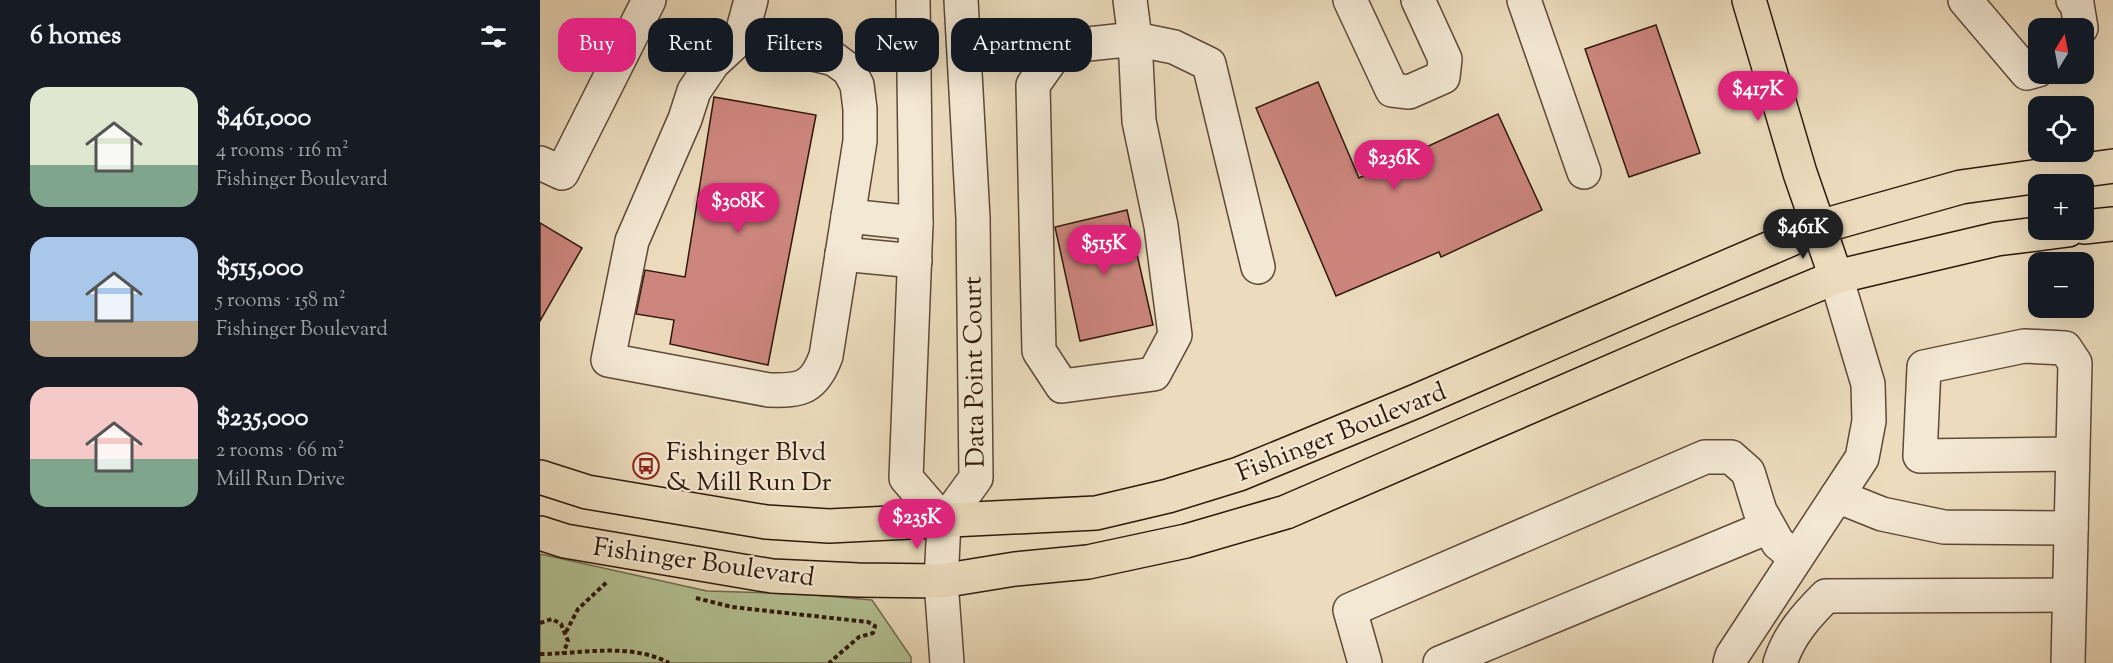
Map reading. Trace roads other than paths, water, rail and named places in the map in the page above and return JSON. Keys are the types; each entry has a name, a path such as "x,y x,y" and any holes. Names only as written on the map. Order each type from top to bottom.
{"main road":[{"path":"1749,0 1800,173 1836,277"},
{"name":"Fishinger Boulevard","path":"540,477 587,492 766,522 829,526 1096,513 1168,496 1239,474 1414,402 1819,227 1960,187 2113,166"},
{"path":"2094,226 2113,224"},
{"name":"Fishinger Boulevard","path":"540,533 565,541 772,576 940,580 1015,569 1088,562 1186,541 1286,512 1666,347 1836,277 1997,239 2028,235"}],"street":[{"path":"540,164 562,173 649,0"},
{"path":"741,37 834,59 849,70 857,85 860,141 826,356 811,384 792,391 769,390 608,360 632,241 702,77 713,63 741,37 751,0"},
{"path":"913,0 916,223 906,478 944,522 940,580 947,663"},
{"name":"Data Point Court","path":"944,522 976,478 972,218 962,0"},
{"path":"1130,0 1135,39 1139,121 1161,226 1175,335 1154,374 1062,386 1039,351 1033,85 1060,47 1135,39 1174,48 1209,64 1258,267"},
{"path":"1350,0 1392,90 1409,92 1443,77 1445,59 1418,0"},
{"path":"1524,0 1584,172"},
{"path":"1965,0 2028,72"},
{"path":"2073,0 2077,4 2079,18"},
{"path":"848,216 916,223"},
{"path":"842,254 915,261"},
{"path":"1708,663 1734,654 1862,458 1869,421 1868,384 1836,277"},
{"path":"2068,663 2075,363 2065,348 2024,346 1924,367 1920,456 2072,454"},
{"path":"1365,663 1350,610 1705,457 1731,457 1748,472 1760,511 1768,526 1778,543 1796,558"},
{"path":"1837,496 1882,514 1944,527 2071,528"},
{"path":"1440,663 1768,526"},
{"path":"1780,663 1787,642 1807,615 1826,596 2069,595"}],"place":[{"name":"Fishinger Blvd & Mill Run Dr","path":"646,466"}]}
